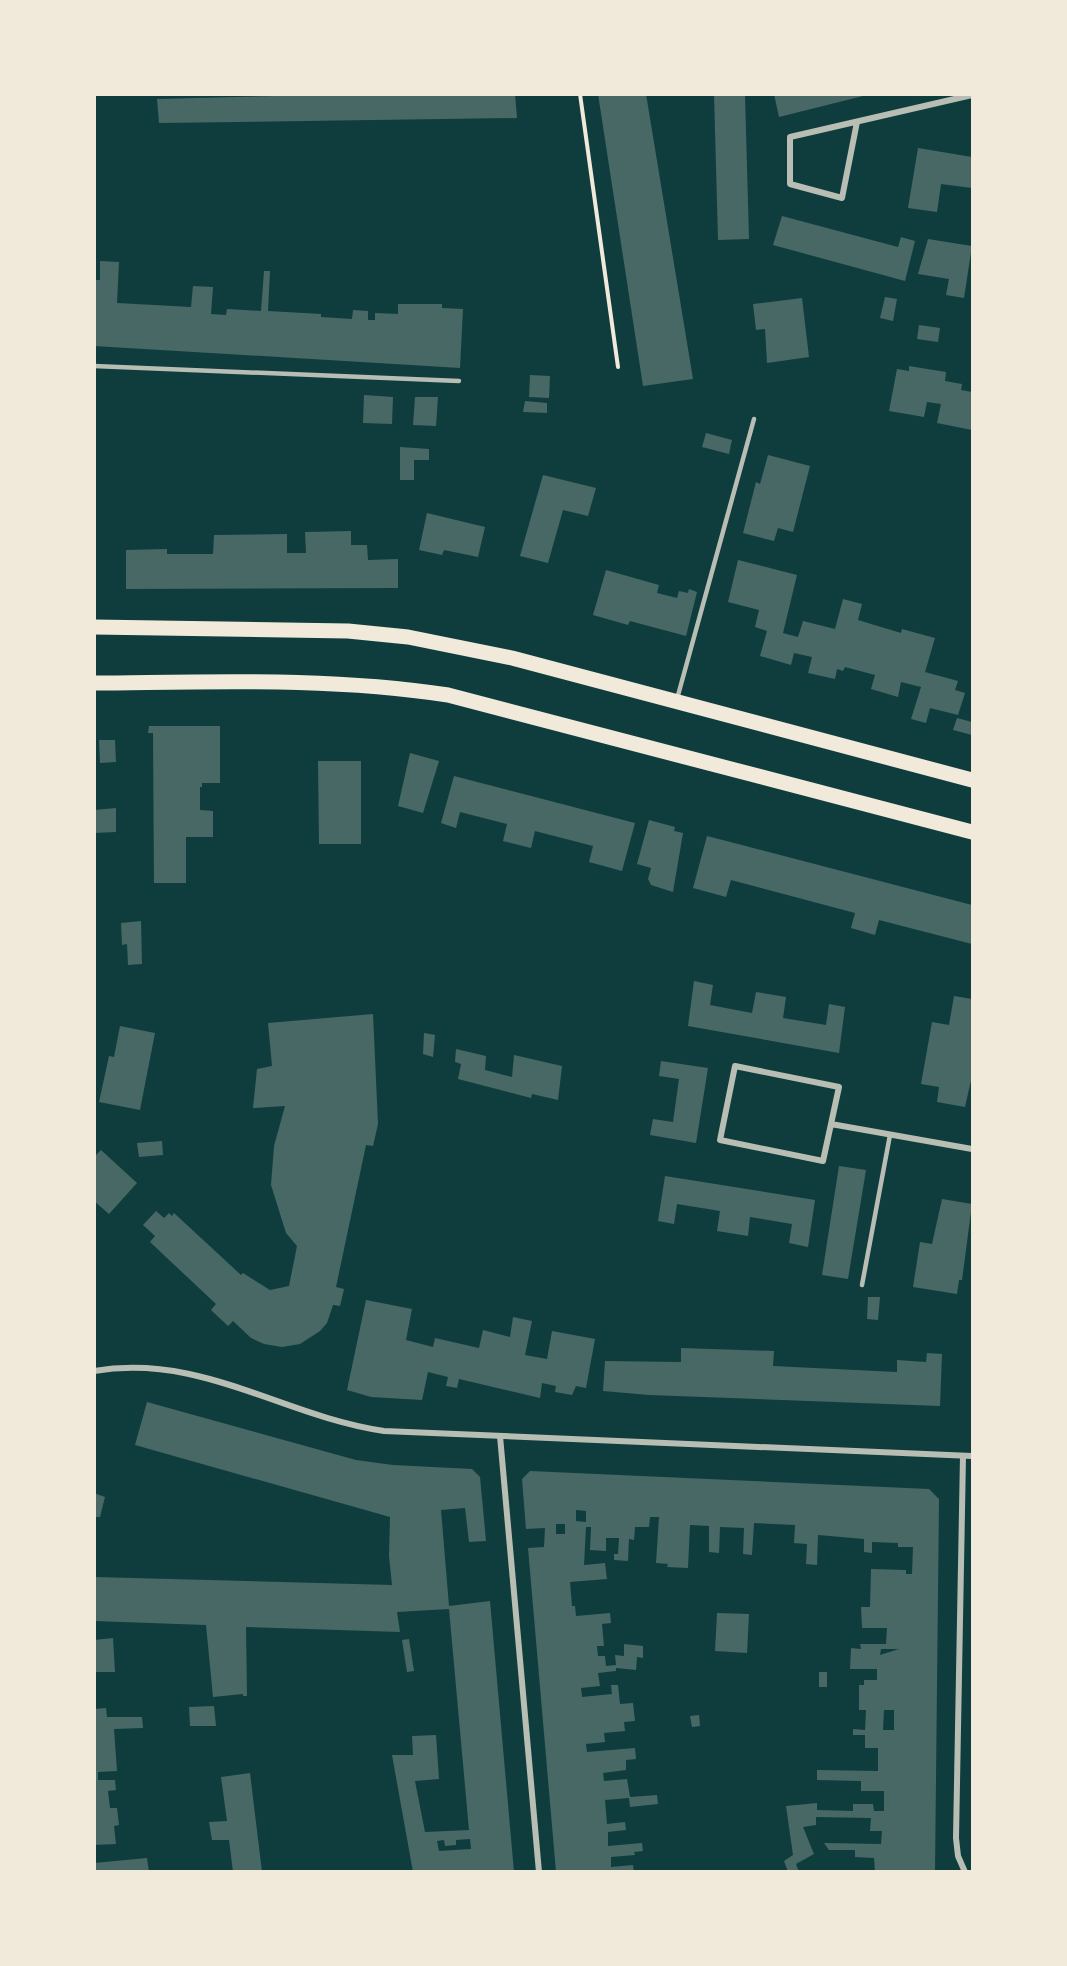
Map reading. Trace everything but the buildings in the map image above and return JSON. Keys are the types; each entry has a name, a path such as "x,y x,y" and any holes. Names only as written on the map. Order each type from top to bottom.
{"main road":[{"path":"94,627 348,631 408,637 501,656 972,780"},
{"path":"94,683 317,682 385,686 448,695 972,832"}],"street":[{"path":"857,122 842,198 790,184 790,136 972,95"},
{"path":"735,1066 839,1087 831,1124 824,1161 720,1140 735,1066"},
{"path":"831,1124 972,1149"},
{"path":"94,1371 118,1367 159,1368 203,1376 318,1416 363,1428 972,1456"},
{"path":"501,1436 539,1872"},
{"path":"963,1456 956,1838 958,1856 965,1872"}],"lane":[{"path":"94,366 459,381"},
{"path":"677,702 754,419"},
{"path":"862,1285 890,1135"}],"path":[{"path":"580,94 618,367"}]}
